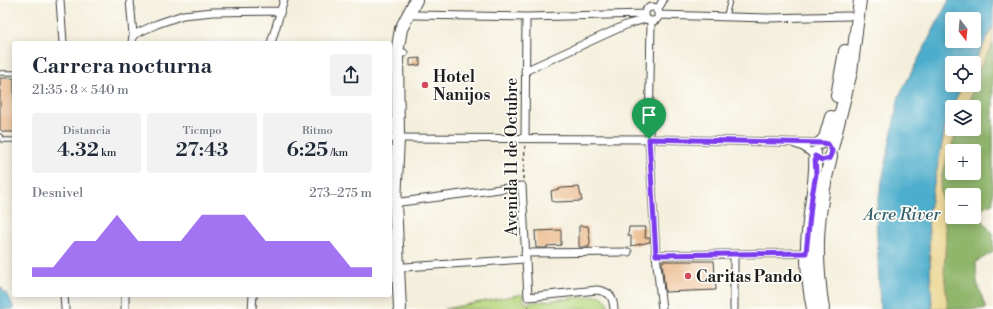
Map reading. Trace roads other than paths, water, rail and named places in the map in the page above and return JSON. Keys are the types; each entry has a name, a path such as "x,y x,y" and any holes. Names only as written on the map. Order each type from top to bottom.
{"main road":[{"path":"400,309 396,202 397,53 401,29 416,0"},
{"path":"397,53 423,0"},
{"path":"813,309 808,280 806,253 812,196 816,174 844,63 849,16 860,1"},
{"path":"823,309 818,277 817,235 823,187 822,150 851,72 860,1"},
{"path":"398,268 406,309"}],"street":[{"path":"60,0 63,41"},
{"path":"130,0 132,41"},
{"path":"272,41 284,0"},
{"path":"415,15 647,18 655,20 656,0"},
{"path":"656,11 663,0"},
{"path":"662,309 656,255 649,139 647,10 726,17 768,18 849,16"},
{"path":"133,35 183,15 213,12 280,11"},
{"name":"Avenida 11 de Octubre","path":"525,139 526,17"},
{"path":"525,71 628,24 647,18"},
{"path":"397,138 649,139 793,143 822,150"},
{"path":"793,143 803,147 822,150"},
{"name":"Avenida 11 de Octubre","path":"396,202 522,186 528,297 597,290 606,291 611,296 614,309"},
{"path":"398,268 525,256 628,252"},
{"path":"656,255 806,253"},
{"path":"734,254 734,309"},
{"path":"64,297 65,309"},
{"path":"125,297 125,309"},
{"path":"252,309 253,297"}],"lane":[{"path":"726,17 730,0"},
{"path":"0,73 12,73"},
{"path":"0,136 2,140 12,140"}],"water":[{"name":"Acre River","path":"949,0 993,0 993,26 978,56 945,56 945,92 959,92 955,100 945,100 945,128 928,215 932,309 880,309 876,211 899,96"},
{"path":"0,286 10,299 14,309 0,309"}],"place":[{"name":"Hotel Nanijos","path":"425,85"},
{"name":"Caritas Pando","path":"688,276"}]}
